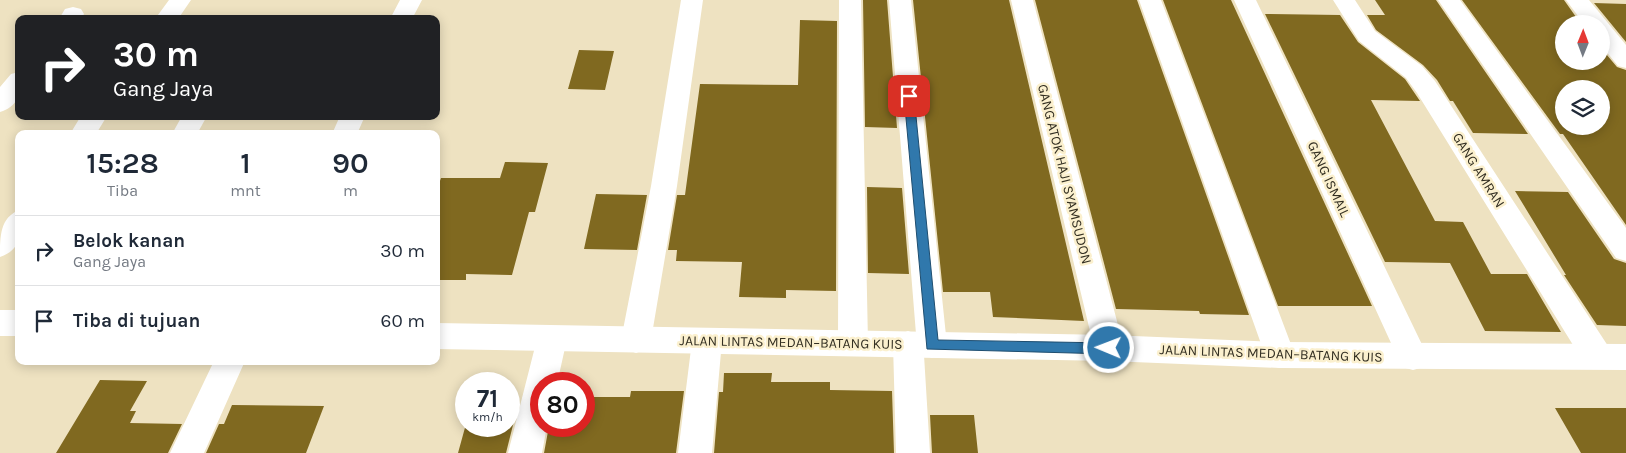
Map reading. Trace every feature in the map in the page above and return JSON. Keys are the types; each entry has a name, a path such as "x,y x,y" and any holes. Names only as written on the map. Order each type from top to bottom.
{"main road":[{"path":"169,15 180,0"},
{"path":"403,15 410,0"},
{"path":"636,340 664,186 692,0"},
{"path":"850,0 853,343"},
{"path":"900,0 920,344 913,453"},
{"name":"GANG ATOK HAJI SYAMSUDON","path":"1022,0 1109,348"},
{"path":"1150,0 1280,355"},
{"name":"GANG ISMAIL","path":"1245,0 1413,357"},
{"name":"GANG AMRAN","path":"1344,0 1367,36 1414,72 1426,87 1618,357"},
{"path":"1449,0 1626,250"},
{"path":"1577,0 1589,15"},
{"path":"1610,41 1626,60"},
{"path":"0,103 15,85"},
{"path":"0,246 15,226"},
{"path":"0,323 15,323"},
{"name":"JALAN LINTAS MEDAN–BATANG KUIS","path":"440,336 1109,348 1280,355 1618,357"},
{"path":"544,372 552,339"},
{"path":"695,453 707,341"},
{"path":"187,453 228,365"},
{"path":"525,453 530,431"}],"building":[{"path":"863,0 887,0 897,128 865,127"},
{"path":"913,0 1009,0 1084,321 993,317 990,292 943,292"},
{"path":"1035,0 1137,0 1249,315 1200,314 1199,311 1116,309"},
{"path":"1163,0 1231,0 1372,306 1278,306"},
{"path":"1375,0 1436,0 1528,134 1473,133 1453,101 1450,101 1437,80 1423,65 1376,30 1367,15 1385,15"},
{"path":"1462,0 1564,0 1575,15 1555,15 1555,70 1610,70 1610,59 1617,67 1626,70 1626,225 1564,135 1610,135 1610,80 1555,80 1555,127"},
{"path":"1594,3 1626,4 1626,42 1610,22 1610,15 1604,15"},
{"path":"1265,14 1340,15 1358,42 1405,79 1420,101 1371,100 1435,221 1463,222 1491,274 1527,274 1561,332 1485,331 1450,263 1385,262"},
{"path":"800,20 837,21 836,291 786,290 786,298 739,297 742,262 676,261 677,250 668,250 677,195 685,195 700,84 798,85"},
{"path":"579,50 614,51 605,90 568,89"},
{"path":"505,162 548,163 535,212 529,212 512,275 466,274 466,280 440,280 441,178 500,178"},
{"path":"867,187 902,188 909,274 868,273"},
{"path":"1515,191 1568,192 1614,259 1626,263 1626,326 1597,325 1564,275 1566,275"},
{"path":"596,194 647,195 637,250 584,249"},
{"path":"724,373 772,373 771,382 830,382 830,390 892,391 894,453 714,453 719,392 723,392"},
{"path":"100,380 147,381 130,411 136,411 130,423 182,424 168,453 56,453"},
{"path":"631,391 684,391 676,453 544,453 547,437 595,437 595,397 630,397"},
{"path":"232,405 324,406 306,453 206,453 219,424 224,424"},
{"path":"1555,408 1626,408 1626,453 1581,453"},
{"path":"930,415 974,415 978,453 932,453"},
{"path":"462,437 510,437 506,453 458,453"}],"route":[{"path":"909,96 932,345 1109,348"}]}
